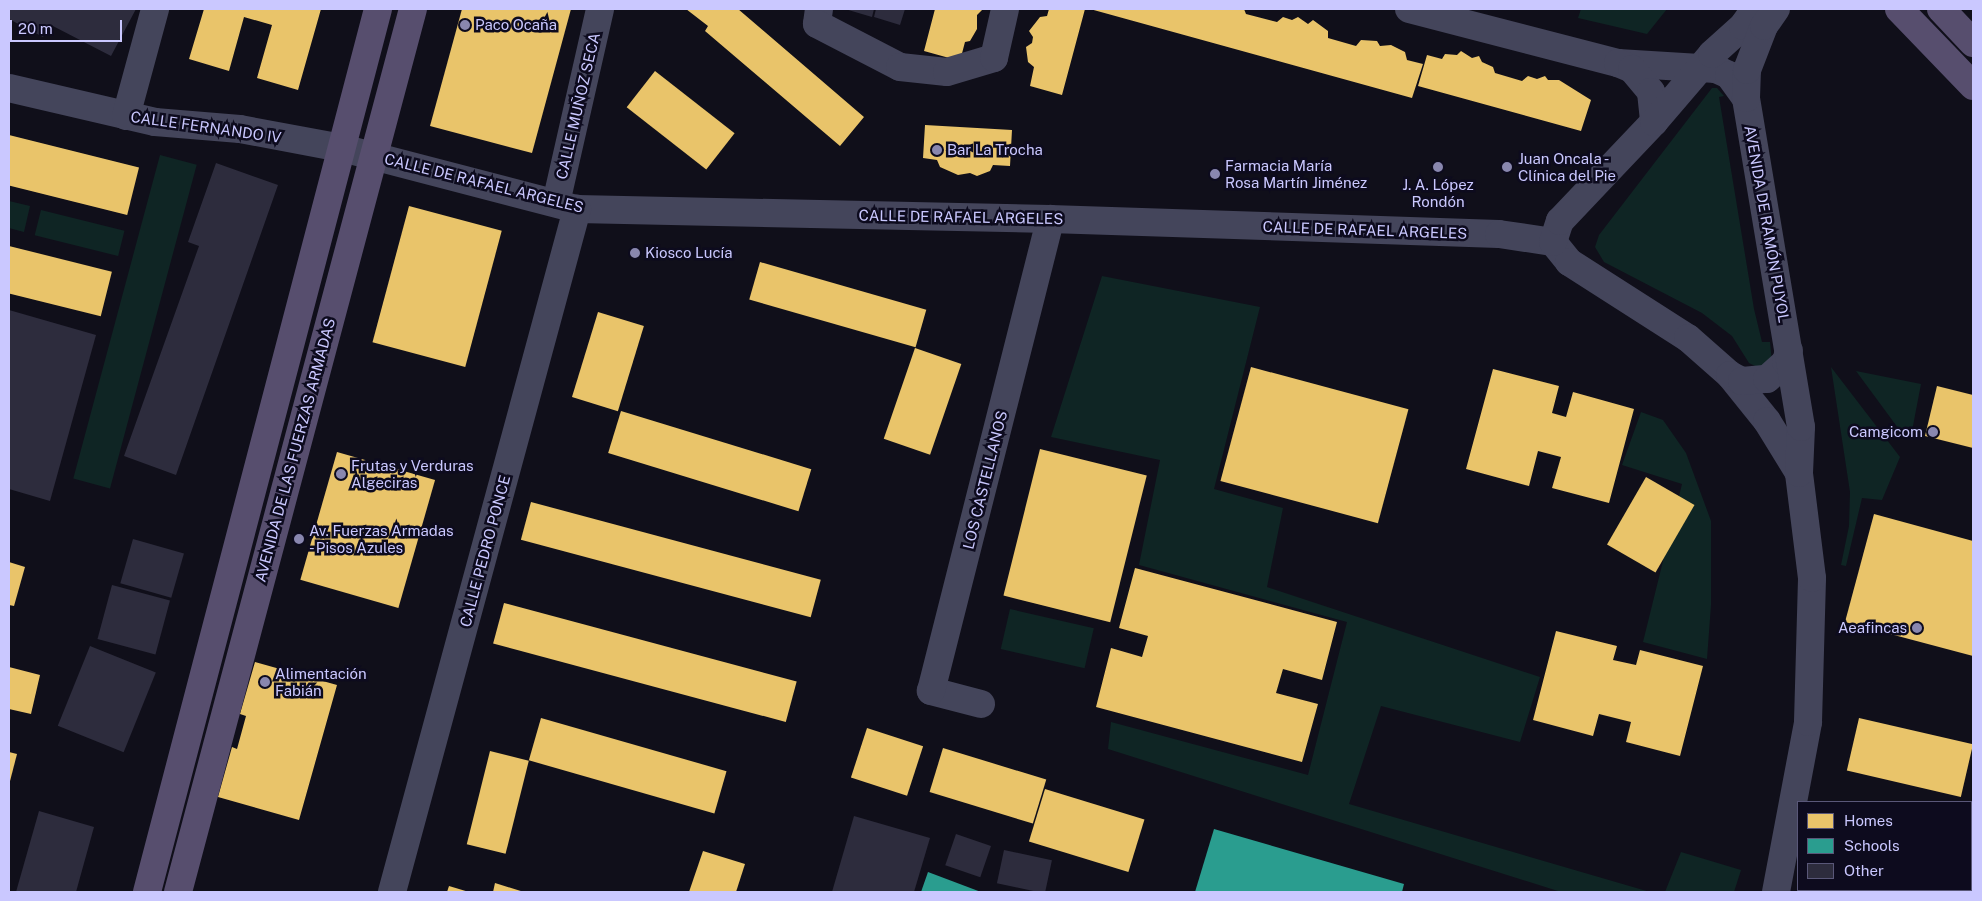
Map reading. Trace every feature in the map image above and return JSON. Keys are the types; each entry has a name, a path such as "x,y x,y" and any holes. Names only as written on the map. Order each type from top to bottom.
{"main road":[{"name":"AVENIDA DE LAS FUERZAS ARMADAS","path":"146,892 378,9"},
{"name":"AVENIDA DE LAS FUERZAS ARMADAS","path":"178,892 413,9"},
{"path":"1899,9 1973,86"},
{"path":"1941,9 1973,43"}],"street":[{"path":"126,116 155,9"},
{"name":"CALLE MUÑOZ SECA","path":"567,206 600,9"},
{"path":"814,14 900,67 947,72 994,58 1005,9"},
{"path":"1409,9 1618,63 1632,69 1651,92 1654,122"},
{"path":"1553,242 1560,221 1654,122 1701,66 1743,26 1755,9"},
{"name":"AVENIDA DE RAMÓN PUYOL","path":"1776,9 1764,26 1747,70 1746,98 1801,427 1799,473 1812,578 1808,722 1776,892"},
{"name":"AVENIDA DE RAMÓN PUYOL","path":"1618,63 1660,67 1701,66 1728,75 1746,98"},
{"name":"CALLE FERNANDO IV","path":"9,88 155,122 240,129 374,155"},
{"name":"CALLE DE RAFAEL ARGELES","path":"374,155 567,206 1050,219 1499,234 1553,242"},
{"name":"CALLE PEDRO PONCE","path":"392,892 567,206"},
{"name":"LOS CASTELLANOS","path":"981,704 931,691 1050,219"},
{"name":"AVENIDA DE RAMÓN PUYOL","path":"1553,242 1569,262 1688,338 1730,375 1767,421 1799,473"},
{"name":"AVENIDA DE RAMÓN PUYOL","path":"1730,375 1742,381 1767,379 1786,362 1789,350"}],"green space":[{"path":"1581,9 1667,9 1647,34 1578,18"},
{"path":"1712,88 1717,88 1724,96 1719,97 1754,309 1762,342 1770,342 1772,362 1757,367 1749,363 1732,336 1702,313 1604,262 1595,247 1599,235"},
{"path":"160,155 197,165 110,488 73,479"},
{"path":"9,201 30,206 24,232 9,228"},
{"path":"41,210 124,231 118,256 35,235"},
{"path":"1102,276 1260,307 1214,489 1283,508 1267,587 1540,677 1520,742 1381,706 1349,804 1650,892 1561,892 1108,749 1111,722 1308,775 1347,622 1139,565 1160,460 1051,437"},
{"path":"1831,367 1900,457 1882,500 1862,498 1846,566 1841,565 1849,526 1850,492"},
{"path":"1856,371 1921,384 1912,431 1898,428"},
{"path":"1641,412 1663,420 1686,453 1711,521 1711,605 1707,659 1643,642 1682,484 1622,465"},
{"path":"1010,609 1094,628 1085,668 1001,649"},
{"path":"1681,852 1741,870 1734,892 1665,892"}],"building: Homes":[{"path":"204,9 321,9 298,90 257,78 272,25 244,17 229,71 189,59"},
{"path":"462,9 571,9 532,153 430,126"},
{"path":"686,9 738,9 864,117 840,146 705,31 708,26"},
{"path":"935,9 983,9 977,15 977,29 970,41 965,42 960,61 924,51"},
{"path":"1049,9 1085,9 1062,95 1030,86 1034,67 1028,62 1026,47 1032,43 1033,37 1029,31 1040,17 1047,16"},
{"path":"1090,9 1244,9 1246,14 1277,22 1283,17 1292,20 1298,17 1308,24 1313,20 1328,31 1328,38 1356,46 1361,40 1377,41 1380,46 1391,45 1405,52 1407,60 1423,64 1412,98"},
{"path":"1461,51 1472,58 1479,56 1482,62 1493,67 1495,73 1522,81 1528,76 1537,79 1545,76 1548,80 1559,80 1591,100 1581,131 1418,86 1427,55 1442,59 1445,54 1457,55"},
{"path":"655,71 735,133 706,169 627,107"},
{"path":"925,125 1012,130 1010,166 993,165 990,171 977,176 970,173 958,175 940,167 937,160 923,158"},
{"path":"9,135 139,167 127,215 9,186"},
{"path":"409,206 502,231 465,367 373,342"},
{"path":"9,246 112,272 101,316 9,293"},
{"path":"760,262 926,310 916,347 749,299"},
{"path":"598,312 644,326 618,411 572,397"},
{"path":"915,348 961,364 930,455 884,439"},
{"path":"1251,367 1408,409 1378,523 1220,481"},
{"path":"1493,369 1559,386 1552,413 1566,417 1573,392 1634,409 1609,503 1552,488 1561,457 1538,451 1529,486 1466,469"},
{"path":"1937,386 1973,395 1973,448 1925,436"},
{"path":"621,411 811,469 798,511 608,453"},
{"path":"1040,449 1147,476 1110,622 1003,596"},
{"path":"337,452 435,480 398,608 300,580"},
{"path":"1646,477 1694,505 1655,573 1607,545"},
{"path":"531,502 821,580 811,617 521,540"},
{"path":"1874,514 1973,541 1973,656 1845,622"},
{"path":"9,562 25,567 14,606 9,605"},
{"path":"1135,568 1337,622 1322,680 1283,669 1276,693 1318,704 1302,762 1096,707 1111,648 1142,657 1148,636 1119,628"},
{"path":"504,603 797,681 786,722 493,644"},
{"path":"1556,631 1617,646 1613,660 1636,665 1640,650 1703,666 1680,756 1626,742 1631,722 1599,714 1593,736 1533,720"},
{"path":"255,662 337,685 299,820 218,797 232,747 237,749 246,716 240,714"},
{"path":"9,667 40,675 31,714 9,709"},
{"path":"541,718 727,771 714,813 529,760"},
{"path":"1859,718 1973,744 1961,797 1847,771"},
{"path":"867,728 923,746 907,796 851,777"},
{"path":"943,748 1046,780 1033,824 930,792"},
{"path":"490,751 529,761 506,854 467,844"},
{"path":"9,752 17,754 9,785"},
{"path":"1045,789 1144,819 1128,872 1029,842"},
{"path":"703,851 745,864 736,892 689,892"},
{"path":"495,883 524,892 493,892"},
{"path":"449,886 469,892 447,892"},
{"path":"1824,891 1880,891 1824,892"}],"building: Schools":[{"path":"1214,829 1404,884 1402,892 1195,892"},
{"path":"928,872 981,892 921,892"}],"building: Other":[{"path":"9,9 136,9 111,56 49,24 43,37 9,19"},
{"path":"845,9 874,9 872,17"},
{"path":"876,9 905,9 900,25 874,17"},
{"path":"216,163 278,185 176,475 124,456 199,246 188,242"},
{"path":"9,310 96,335 50,501 9,489"},
{"path":"133,539 184,554 171,598 120,583"},
{"path":"112,585 170,601 155,655 98,639"},
{"path":"90,646 156,673 124,752 58,726"},
{"path":"39,811 94,827 76,892 16,892"},
{"path":"854,816 930,838 914,892 832,892"},
{"path":"956,834 991,846 980,877 945,865"},
{"path":"1004,850 1052,860 1045,892 997,883"}],"place":[{"name":"Paco Ocaña","path":"465,25"},
{"name":"Bar La Trocha","path":"937,150"},
{"name":"J. A. López Rondón","path":"1438,167"},
{"name":"Juan Oncala - Clínica del Pie","path":"1507,167"},
{"name":"Farmacia María Rosa Martín Jiménez","path":"1215,174"},
{"name":"Kiosco Lucía","path":"635,253"},
{"name":"Camgicom","path":"1933,432"},
{"name":"Frutas y Verduras Algeciras","path":"341,474"},
{"name":"Av. Fuerzas Armadas - Pisos Azules","path":"299,539"},
{"name":"Aeafincas","path":"1917,628"},
{"name":"Alimentación Fabián","path":"265,682"}]}
